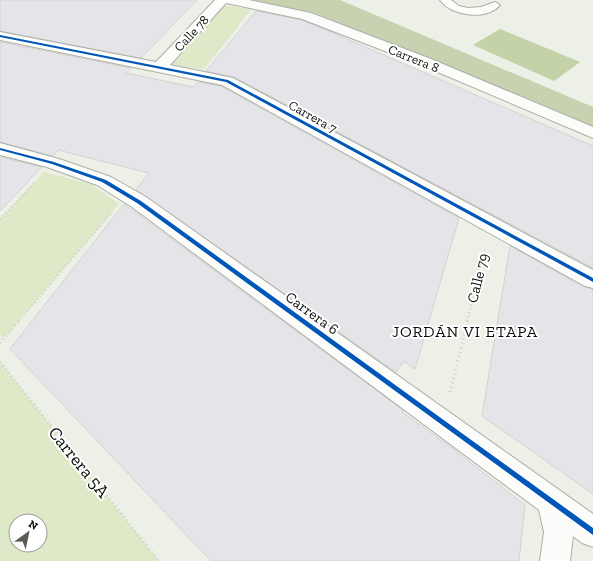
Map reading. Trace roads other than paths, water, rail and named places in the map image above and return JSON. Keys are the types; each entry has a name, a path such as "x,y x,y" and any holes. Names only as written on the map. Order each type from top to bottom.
{"street":[{"name":"Calle 78","path":"160,67 222,0"},
{"name":"Carrera 8","path":"230,0 306,16 426,62 593,133"},
{"name":"Carrera 7","path":"0,36 227,81 593,280"},
{"name":"Carrera 6","path":"0,149 53,163 104,181 128,195 593,532"},
{"path":"551,502 559,532 555,561"}],"lane":[{"path":"445,0 449,5 460,10 473,12 486,10 495,6"}],"district":[{"name":"JORDÁN VI ETAPA","path":"465,331"}]}
